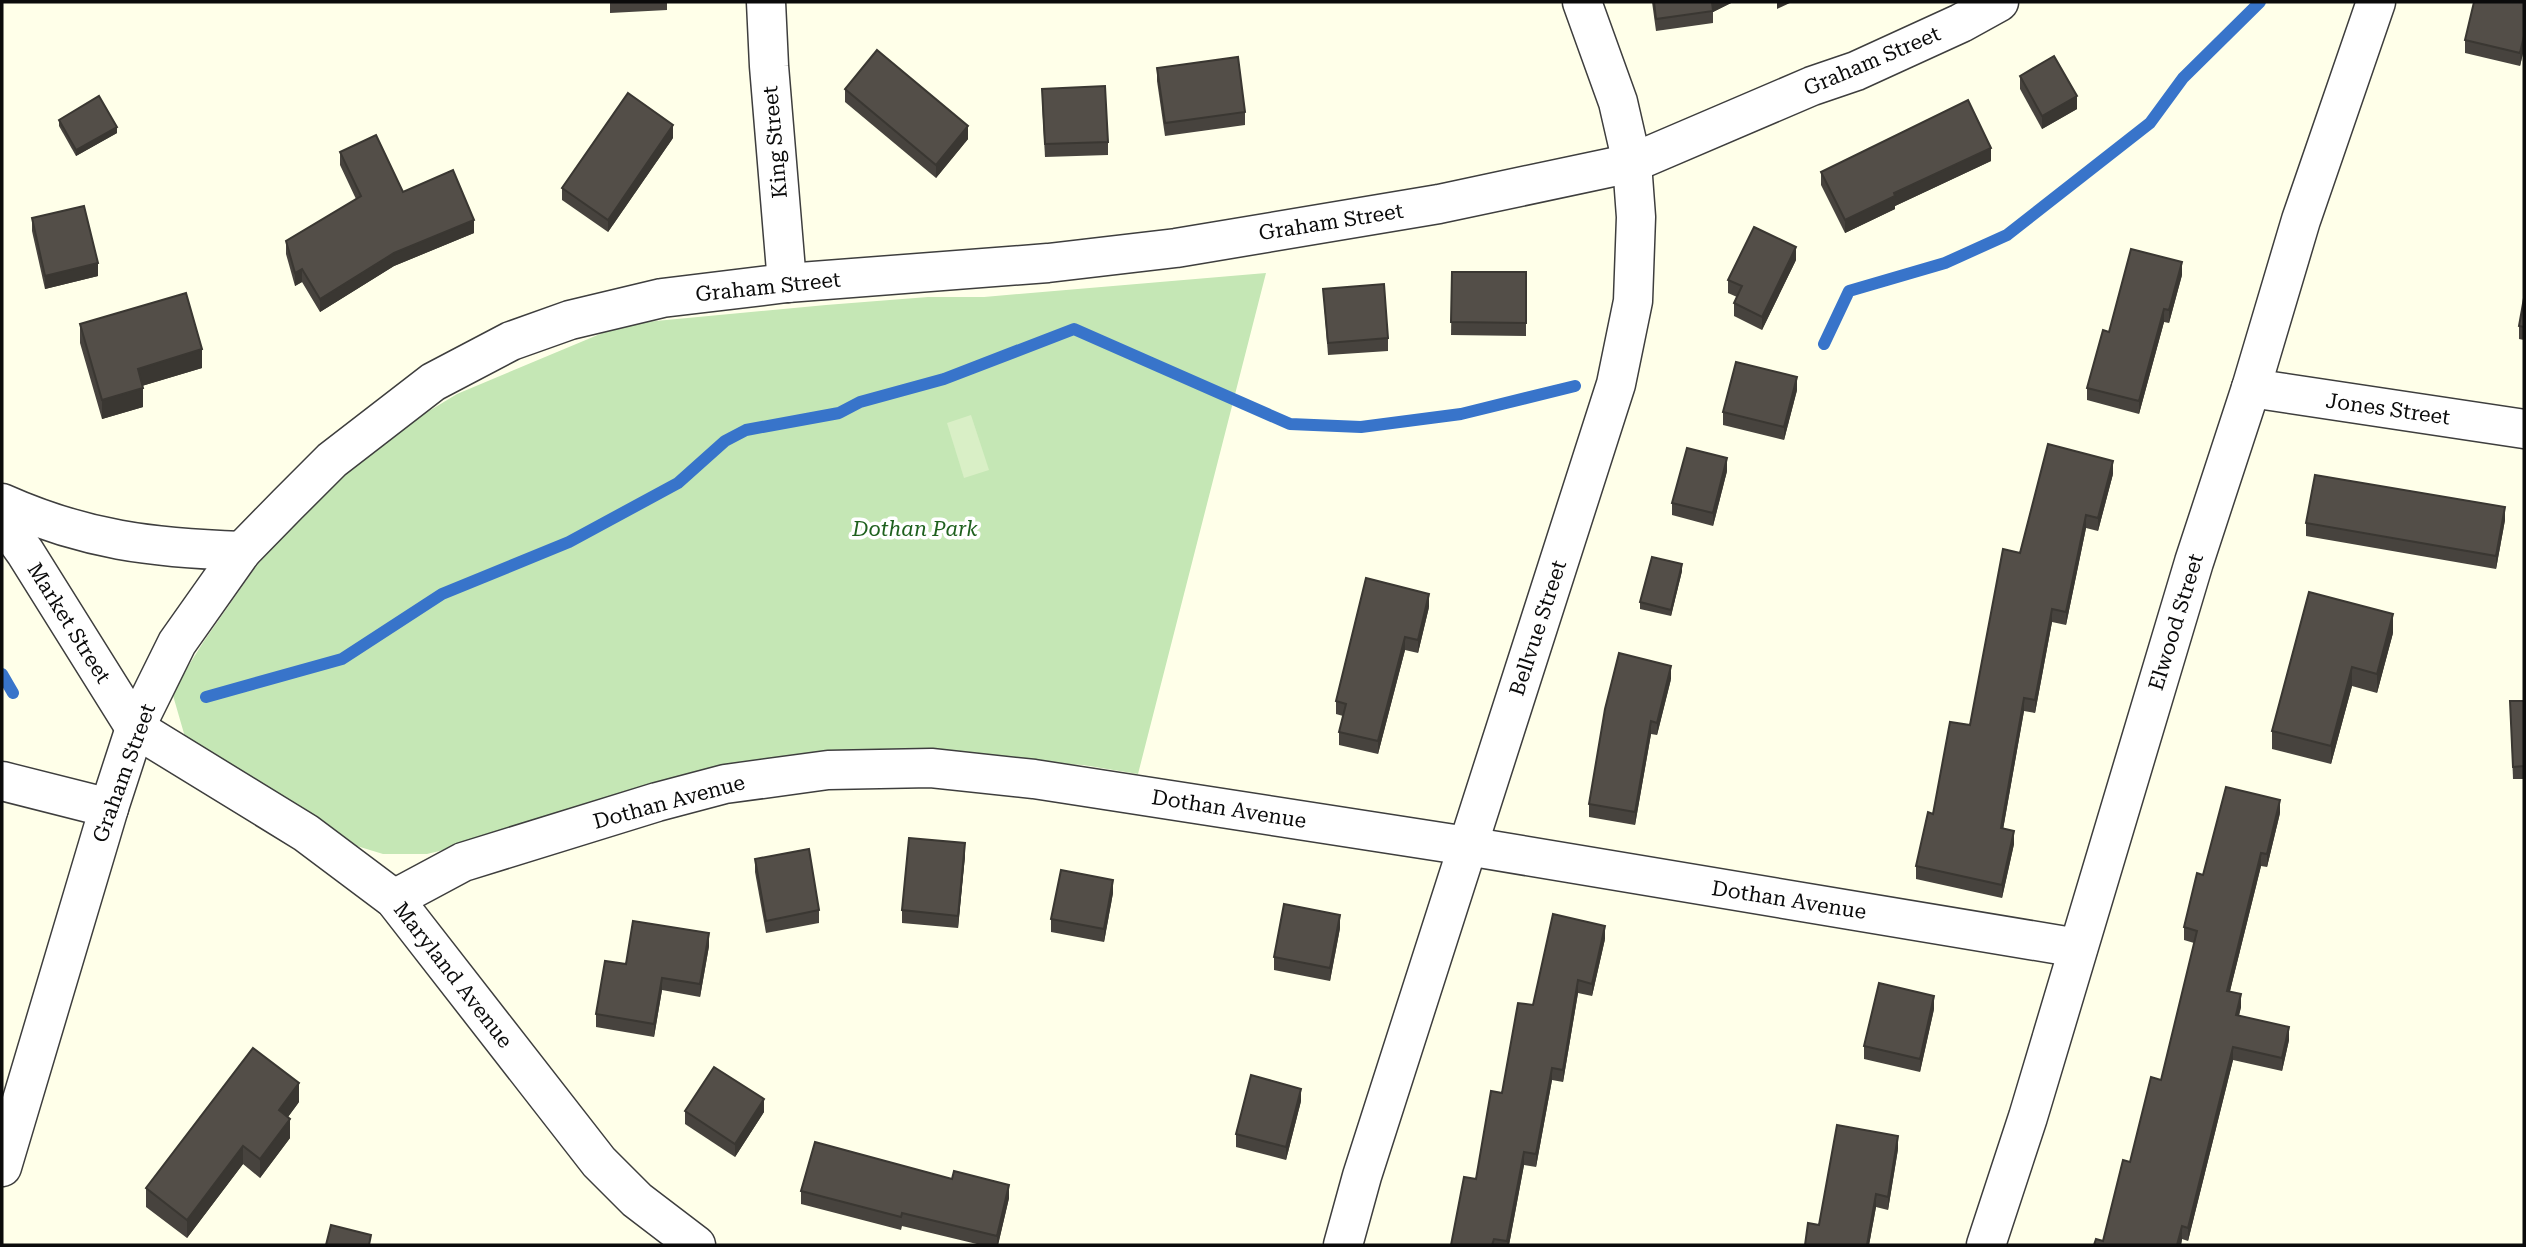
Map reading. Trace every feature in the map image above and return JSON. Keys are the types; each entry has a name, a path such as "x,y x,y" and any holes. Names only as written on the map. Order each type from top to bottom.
{"street":[{"name":"King Street","path":"766,2 787,283"},
{"name":"Bellvue Street","path":"1343,1245 1362,1176 1616,384 1633,302 1636,217 1632,163 1618,102 1582,2"},
{"name":"Graham Street","path":"2,1167 135,728 177,643 242,551 332,460 433,382 511,341 570,320 662,298 787,283 1048,264 1176,248 1439,204 1632,163 1812,86 1856,71 1961,23 1999,2"},
{"name":"Elwood Street","path":"1986,1245 2028,1117 2194,562 2251,388 2301,220 2376,2"},
{"name":"Jones Street","path":"2251,388 2524,429"},
{"path":"2,503 33,517 84,533 137,544 242,551"},
{"name":"Market Street","path":"2,520 25,552 135,728"},
{"name":"Maryland Avenue","path":"135,728 306,833 394,899 599,1162 637,1200 696,1245"},
{"name":"Dothan Avenue","path":"394,899 463,862 657,802 725,785 828,770 932,768 1034,779 1467,846 2078,948"},
{"path":"2,781 109,808"}],"green space":[{"name":"Dothan Park","path":"1266,273 1138,774 1083,765 986,760 468,844 427,854 383,854 347,843 185,737 172,692 257,565 321,494 401,428 457,394 624,324 826,305 928,297 984,297"},
{"path":"971,415 989,470 964,478 947,423"}],"building":[{"path":"1654,2 1712,2 1713,11 1656,19"},
{"path":"2474,2 2524,2 2524,36 2520,53 2465,40"},
{"path":"877,50 968,126 936,165 845,89"},
{"path":"2054,56 2077,96 2042,116 2020,76"},
{"path":"1238,57 1245,112 1165,123 1157,68"},
{"path":"1105,86 1108,142 1045,144 1042,89"},
{"path":"628,93 673,125 608,220 562,188"},
{"path":"99,96 117,127 76,150 59,120"},
{"path":"1968,100 1991,148 1894,193 1895,196 1845,220 1821,172"},
{"path":"376,135 403,192 453,170 474,220 394,253 320,299 302,269 295,273 286,241 361,196 340,152"},
{"path":"84,206 98,263 45,276 32,218"},
{"path":"1754,227 1796,247 1762,317 1734,303 1742,286 1728,280"},
{"path":"2131,249 2182,262 2169,310 2164,309 2139,401 2087,388 2103,330 2109,332"},
{"path":"1452,272 1526,272 1526,323 1451,322"},
{"path":"1384,284 1388,338 1328,343 1323,289"},
{"path":"186,293 202,349 138,369 143,388 102,400 80,324"},
{"path":"2524,298 2524,327 2519,326"},
{"path":"1736,362 1797,377 1784,427 1723,412"},
{"path":"2048,444 2113,461 2098,518 2086,515 2066,612 2052,609 2035,700 2024,698 2001,828 2014,831 2002,885 1916,866 1928,812 1933,814 1950,722 1970,725 2003,549 2020,553"},
{"path":"1687,448 1727,458 1713,513 1672,503"},
{"path":"2315,475 2505,507 2496,556 2306,523"},
{"path":"1652,557 1682,564 1671,610 1640,602"},
{"path":"1366,578 1429,594 1418,640 1405,637 1378,741 1339,732 1346,704 1336,701"},
{"path":"2309,592 2393,614 2377,674 2352,667 2331,746 2272,731"},
{"path":"1619,653 1671,666 1657,723 1651,721 1635,812 1589,804 1605,709"},
{"path":"2510,701 2524,701 2524,766 2513,767"},
{"path":"2226,787 2280,800 2267,854 2261,853 2227,991 2241,994 2236,1015 2289,1027 2282,1058 2233,1047 2188,1228 2182,1226 2177,1245 2094,1245 2096,1239 2103,1241 2123,1160 2130,1162 2151,1077 2161,1080 2197,931 2184,927 2197,873 2203,875"},
{"path":"909,838 965,843 958,916 902,910"},
{"path":"809,849 819,910 766,921 755,859"},
{"path":"1061,870 1113,880 1104,929 1051,919"},
{"path":"1284,904 1340,915 1330,968 1274,957"},
{"path":"1553,914 1605,926 1592,984 1578,980 1563,1070 1552,1068 1536,1154 1524,1152 1507,1241 1494,1239 1492,1245 1451,1245 1464,1177 1476,1179 1491,1091 1502,1093 1518,1003 1533,1005"},
{"path":"633,921 709,933 700,984 662,978 654,1024 596,1014 605,961 626,964"},
{"path":"1879,983 1934,996 1920,1059 1864,1046"},
{"path":"253,1048 299,1083 279,1110 290,1119 260,1159 243,1146 187,1220 146,1188"},
{"path":"714,1067 764,1099 735,1144 685,1111"},
{"path":"1251,1075 1301,1089 1286,1147 1236,1134"},
{"path":"1837,1125 1898,1136 1888,1197 1876,1194 1867,1245 1805,1245 1808,1223 1819,1225"},
{"path":"815,1142 952,1179 954,1171 1009,1185 997,1236 902,1213 901,1217 801,1191"},
{"path":"331,1225 371,1235 369,1245 326,1245"}],"waterway":[{"path":"1824,344 1849,291 1945,263 2007,235 2150,123 2183,78 2260,2"},
{"path":"206,697 342,659 442,594 569,542 678,483 725,441 746,430 839,413 860,402 944,379 1074,329 1290,424 1361,427 1461,414 1575,386"},
{"path":"2,674 13,693"}]}
